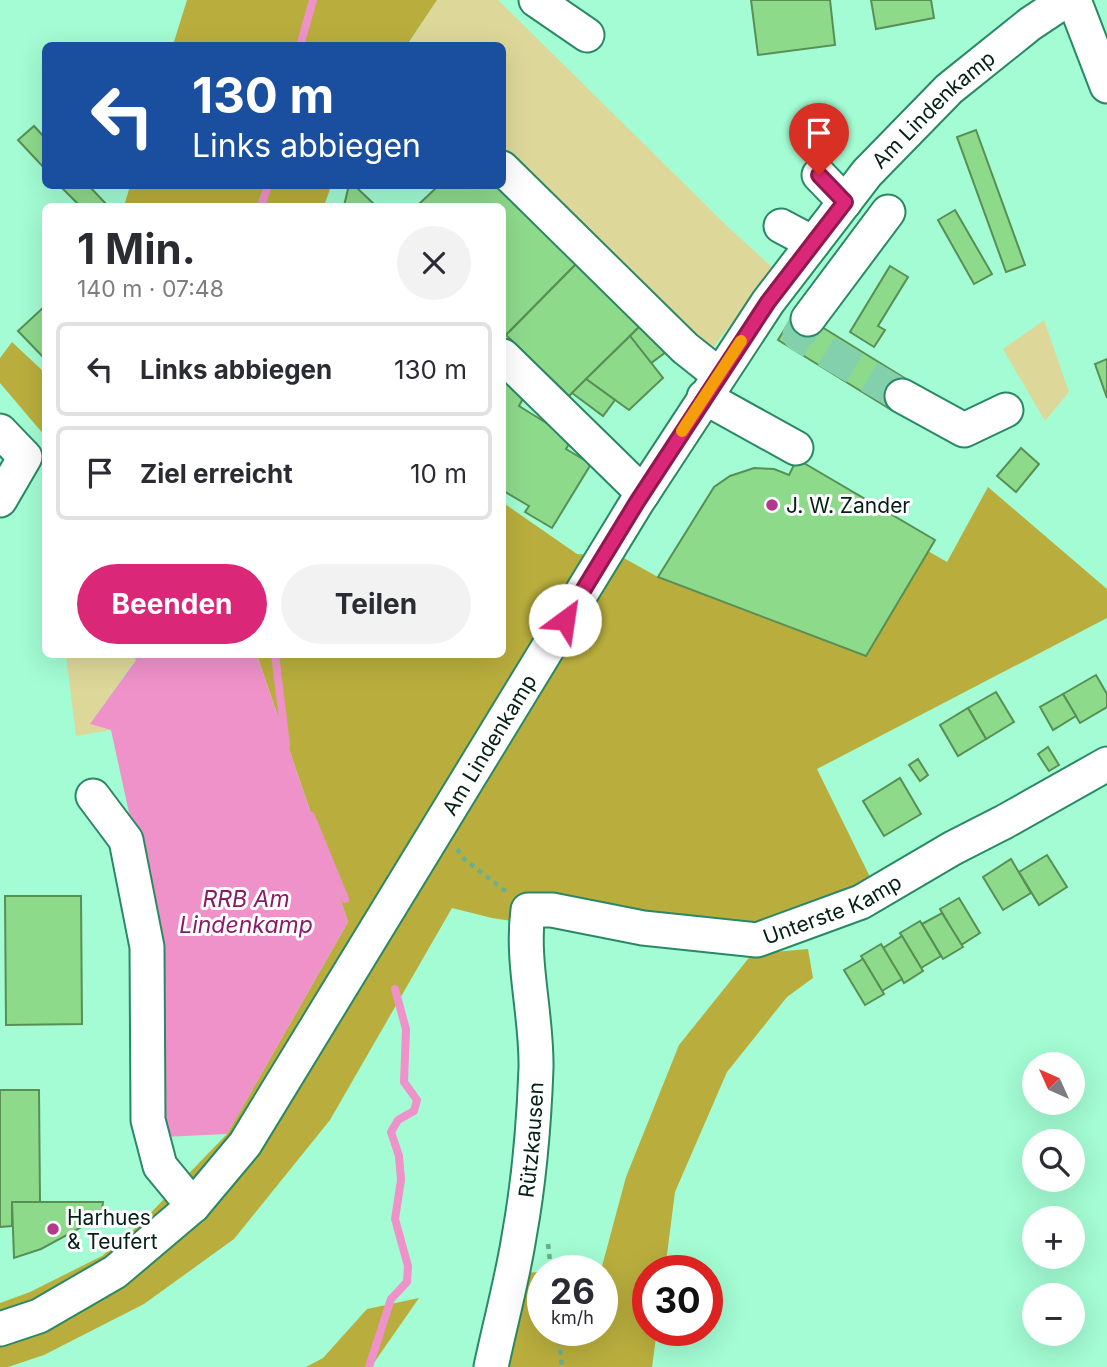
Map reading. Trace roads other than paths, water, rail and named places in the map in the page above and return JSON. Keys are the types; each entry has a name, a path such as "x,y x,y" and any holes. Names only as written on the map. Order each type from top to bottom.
{"street":[{"path":"536,0 587,35"},
{"name":"Am Lindenkamp","path":"0,1329 39,1316 115,1272 193,1206 245,1144 643,493 768,302 867,173 949,89 1030,24 1066,0"},
{"path":"1074,0 1107,86"},
{"path":"506,172 685,348 711,386 796,448"},
{"path":"819,175 845,202"},
{"path":"808,319 888,212"},
{"path":"781,226 813,243"},
{"path":"506,359 643,493"},
{"path":"902,396 964,430 1006,410"},
{"path":"0,431 25,457 1,498"},
{"name":"Unterste Kamp","path":"528,910 552,910 643,928 757,940 861,902 1107,764"},
{"path":"89,827 93,796 126,840 147,947 148,1120 160,1166 193,1206"},
{"name":"Rützkausen","path":"491,1367 520,1237 534,1111 534,1011 524,934 528,910"}],"water":[{"name":"RRB Am Lindenkamp","path":"134,658 258,658 348,922 227,1134 164,1137 157,941 111,730 90,724 136,660"}],"waterway":[{"path":"301,42 313,0"},
{"path":"262,203 267,189"},
{"path":"275,658 286,745"},
{"path":"311,816 345,899"},
{"path":"369,1367 391,1299 407,1282 408,1266 395,1219 401,1180 399,1156 391,1132 398,1120 414,1111 417,1100 404,1082 406,1029 395,989"}],"tunnel":[{"path":"808,319 799,335 902,396"}],"place":[{"name":"J. W. Zander","path":"772,505"},
{"name":"Harhues & Teufert","path":"53,1229"}]}
